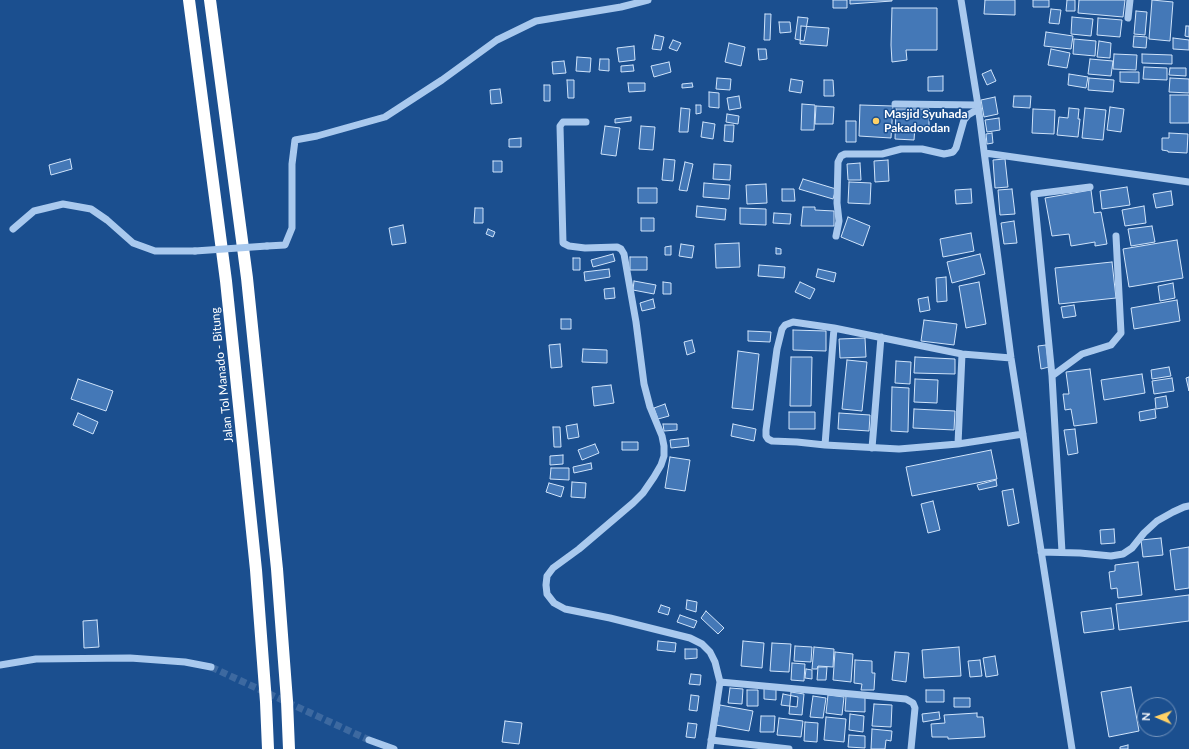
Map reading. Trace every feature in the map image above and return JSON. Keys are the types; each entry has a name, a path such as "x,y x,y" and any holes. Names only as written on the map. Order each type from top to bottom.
{"highway":[{"name":"Jalan Tol Manado - Bitung","path":"189,0 226,281 256,570 268,749"},
{"path":"210,0 247,278 277,569 289,749"}],"street":[{"path":"13,229 34,211 63,204 91,209 107,220 133,243 155,251 285,245 292,228 292,164 296,140 317,136 385,117 442,80 497,40 536,21 621,7 648,0"},
{"path":"961,0 979,108 1011,358 1072,749"},
{"path":"1128,18 1130,0"},
{"path":"895,104 979,108"},
{"path":"836,236 839,221 837,203 838,162 841,156 845,154 882,154 907,149 922,149 944,154 953,152 956,148 964,120 979,108"},
{"path":"586,122 563,122 560,126 563,243 569,246 585,248 617,247 621,249 624,254 636,322 644,384 650,406 662,436 664,456 654,477 633,504 579,549 553,568 547,576 547,594 554,603 565,609 610,618 690,638 702,644 710,652 715,662 720,682 710,749"},
{"path":"985,153 1189,182"},
{"path":"1062,552 1052,376 1034,194 1090,186"},
{"path":"1052,376 1082,354 1111,344 1121,333 1116,236"},
{"path":"1011,358 962,354 834,328 793,322 785,325 782,329 776,355 766,436 772,441 872,448 899,448 958,444 1023,434"},
{"path":"825,445 834,328"},
{"path":"872,448 881,337"},
{"path":"958,444 962,354"},
{"path":"1041,552 1111,556 1123,554 1132,548 1144,533 1157,521 1173,512 1189,506"},
{"path":"0,665 36,659 130,658 185,662 211,667"},
{"path":"720,682 906,699 913,703 915,708 912,749"},
{"path":"369,740 394,749"},
{"path":"711,740 789,749"}],"building":[{"path":"833,0 847,0 847,8 833,8"},
{"path":"850,0 892,0 892,1 850,4"},
{"path":"985,0 1015,0 1015,15 984,14"},
{"path":"1033,0 1049,0 1049,7 1033,7"},
{"path":"1067,0 1075,0 1075,11 1066,11"},
{"path":"1079,0 1125,0 1123,17 1078,13"},
{"path":"1152,0 1173,2 1170,41 1149,39"},
{"path":"892,8 937,8 937,50 906,50 907,60 892,62"},
{"path":"1051,9 1061,10 1059,24 1049,23"},
{"path":"1136,11 1147,12 1145,35 1134,34"},
{"path":"765,14 771,14 770,40 764,40"},
{"path":"798,17 808,18 804,41 795,39"},
{"path":"1072,17 1093,19 1091,36 1071,34"},
{"path":"1098,18 1122,20 1120,37 1097,35"},
{"path":"779,22 790,22 791,32 780,33"},
{"path":"801,26 829,28 827,46 800,44"},
{"path":"1186,26 1189,26 1189,37 1185,36"},
{"path":"1046,32 1073,36 1071,49 1044,46"},
{"path":"655,35 664,37 661,50 652,49"},
{"path":"1134,36 1147,37 1146,48 1133,47"},
{"path":"1173,38 1189,40 1189,50 1173,49"},
{"path":"1074,39 1096,41 1095,56 1073,54"},
{"path":"673,40 681,43 677,51 669,48"},
{"path":"1099,41 1111,43 1110,58 1097,57"},
{"path":"729,43 745,47 741,66 725,62"},
{"path":"634,46 635,60 619,62 617,48"},
{"path":"758,49 766,49 767,59 759,60"},
{"path":"1051,49 1070,53 1067,68 1048,65"},
{"path":"1114,54 1137,55 1136,70 1113,69"},
{"path":"1142,54 1172,55 1172,64 1142,63"},
{"path":"577,57 591,58 590,72 576,71"},
{"path":"600,59 609,59 609,71 599,70"},
{"path":"1090,59 1113,61 1111,76 1088,74"},
{"path":"564,61 566,73 553,74 552,62"},
{"path":"669,62 671,72 654,77 651,66"},
{"path":"633,65 634,71 621,72 621,66"},
{"path":"1144,67 1167,68 1167,80 1143,79"},
{"path":"1170,68 1186,68 1186,76 1169,75"},
{"path":"991,70 996,81 987,85 982,74"},
{"path":"1120,72 1139,72 1139,83 1120,82"},
{"path":"1069,74 1088,77 1086,88 1068,85"},
{"path":"943,76 943,91 928,91 928,77"},
{"path":"717,78 731,79 730,90 716,89"},
{"path":"1089,78 1114,80 1113,92 1088,90"},
{"path":"1170,78 1189,79 1189,93 1169,92"},
{"path":"791,79 803,81 801,93 789,91"},
{"path":"567,80 574,80 574,98 568,98"},
{"path":"824,80 833,80 834,96 824,96"},
{"path":"628,83 645,83 645,91 629,92"},
{"path":"692,83 693,87 682,88 682,84"},
{"path":"544,85 550,85 550,101 544,101"},
{"path":"500,89 502,103 491,104 490,90"},
{"path":"709,92 719,93 719,108 709,107"},
{"path":"1170,95 1189,95 1189,123 1170,123"},
{"path":"739,96 741,108 729,110 727,98"},
{"path":"1014,96 1031,96 1030,108 1013,107"},
{"path":"995,97 998,114 984,117 981,100"},
{"path":"802,104 815,105 814,130 801,130"},
{"path":"696,105 701,105 701,113 696,114"},
{"name":"Masjid Syuhada Pakadoodan","path":"860,105 893,106 891,138 859,136"},
{"path":"816,106 834,107 833,124 815,124"},
{"path":"1110,107 1124,109 1121,132 1107,130"},
{"path":"681,108 690,109 688,132 679,132"},
{"path":"1069,108 1079,109 1078,119 1080,119 1078,137 1057,135 1059,117 1068,118"},
{"path":"1085,108 1106,110 1103,140 1082,138"},
{"path":"896,109 929,109 929,127 915,127 914,140 895,139"},
{"path":"1033,109 1055,110 1054,134 1032,133"},
{"path":"727,114 739,116 738,124 726,122"},
{"path":"631,117 631,121 615,123 615,119"},
{"path":"999,118 1000,130 987,132 985,120"},
{"path":"846,121 856,121 856,142 846,142"},
{"path":"703,122 715,124 713,139 701,137"},
{"path":"725,125 734,125 733,142 724,141"},
{"path":"605,126 620,128 616,156 601,154"},
{"path":"641,126 655,127 653,150 639,149"},
{"path":"992,133 993,143 987,144 986,134"},
{"path":"1169,133 1188,134 1187,153 1168,152 1162,150 1162,138 1169,138"},
{"path":"521,138 521,147 509,147 509,139"},
{"path":"70,159 72,169 51,175 49,165"},
{"path":"664,159 675,160 673,181 662,180"},
{"path":"1005,159 1008,187 995,188 993,160"},
{"path":"888,160 889,181 875,182 874,161"},
{"path":"493,161 502,161 502,172 493,172"},
{"path":"685,162 693,164 687,191 679,190"},
{"path":"860,163 861,180 848,180 847,164"},
{"path":"714,164 731,165 730,180 713,179"},
{"path":"803,179 836,189 833,199 799,189"},
{"path":"849,182 871,183 870,204 848,203"},
{"path":"704,183 730,185 729,199 703,197"},
{"path":"766,184 767,203 747,204 746,185"},
{"path":"1127,187 1130,205 1102,209 1100,191"},
{"path":"638,188 657,188 657,203 638,203"},
{"path":"782,189 794,189 795,201 782,201"},
{"path":"971,189 972,203 956,204 955,190"},
{"path":"1012,189 1015,214 1000,215 998,190"},
{"path":"1091,190 1094,213 1101,212 1107,244 1095,246 1095,242 1071,246 1069,234 1052,236 1045,198"},
{"path":"1171,191 1173,205 1156,208 1153,194"},
{"path":"697,206 726,209 725,220 696,217"},
{"path":"1144,206 1146,223 1125,226 1122,210"},
{"path":"803,207 815,207 815,210 834,211 834,226 801,226"},
{"path":"475,208 483,208 483,223 474,223"},
{"path":"740,208 766,209 766,225 740,224"},
{"path":"774,213 791,214 790,224 773,223"},
{"path":"848,217 870,226 863,246 841,237"},
{"path":"641,218 654,218 654,231 641,231"},
{"path":"1014,221 1017,243 1004,244 1001,223"},
{"path":"403,225 406,243 392,245 389,228"},
{"path":"1152,226 1155,242 1131,246 1128,229"},
{"path":"488,229 495,232 493,237 486,234"},
{"path":"971,233 974,251 943,257 940,239"},
{"path":"1177,240 1183,278 1129,287 1123,249"},
{"path":"739,243 740,267 716,268 715,244"},
{"path":"681,244 694,246 692,258 679,256"},
{"path":"671,246 671,255 665,255 665,247"},
{"path":"776,248 781,249 781,254 776,254"},
{"path":"613,254 615,261 593,267 591,260"},
{"path":"980,254 985,274 952,283 947,262"},
{"path":"630,257 647,257 647,270 630,270"},
{"path":"573,258 580,258 580,270 573,270"},
{"path":"1112,262 1116,298 1059,304 1055,268"},
{"path":"759,265 785,267 784,278 758,276"},
{"path":"609,269 610,277 585,281 584,272"},
{"path":"818,269 836,273 834,282 816,277"},
{"path":"946,277 947,301 937,302 936,278"},
{"path":"634,281 656,285 654,294 633,290"},
{"path":"663,282 671,283 671,294 663,294"},
{"path":"800,282 815,289 810,299 795,292"},
{"path":"979,282 986,324 966,328 959,286"},
{"path":"1173,283 1175,298 1160,301 1158,286"},
{"path":"614,288 615,298 605,299 604,289"},
{"path":"928,297 930,310 920,312 918,299"},
{"path":"653,299 655,308 642,311 640,303"},
{"path":"1177,300 1180,321 1134,329 1131,308"},
{"path":"1074,305 1076,316 1063,318 1061,307"},
{"path":"561,319 571,319 571,329 561,329"},
{"path":"924,320 957,324 954,345 921,341"},
{"path":"793,330 826,331 826,351 793,350"},
{"path":"748,331 771,332 770,342 748,341"},
{"path":"865,338 866,357 840,358 839,339"},
{"path":"692,340 695,352 687,355 684,342"},
{"path":"560,344 562,367 551,368 549,345"},
{"path":"1046,345 1049,367 1041,369 1038,346"},
{"path":"583,349 607,350 607,363 582,362"},
{"path":"738,351 759,354 753,410 732,408"},
{"path":"791,357 812,357 811,406 790,406"},
{"path":"915,357 955,359 955,374 914,373"},
{"path":"847,360 867,362 862,411 842,409"},
{"path":"896,361 911,362 910,384 895,383"},
{"path":"1169,367 1171,376 1152,379 1151,370"},
{"path":"1090,369 1097,423 1074,426 1071,409 1065,410 1063,394 1069,394 1066,372"},
{"path":"1142,374 1145,393 1104,400 1101,380"},
{"path":"1189,377 1189,391 1186,378"},
{"path":"1172,378 1174,391 1154,394 1152,381"},
{"path":"78,379 113,391 106,411 71,399"},
{"path":"915,379 938,380 937,403 914,402"},
{"path":"611,385 614,403 594,406 592,387"},
{"path":"892,387 909,388 908,432 891,431"},
{"path":"1166,396 1168,407 1156,409 1155,398"},
{"path":"665,404 669,416 658,419 654,408"},
{"path":"914,409 955,411 954,430 913,428"},
{"path":"1155,409 1156,418 1140,421 1139,412"},
{"path":"789,412 815,412 815,429 789,429"},
{"path":"78,413 98,422 93,434 73,425"},
{"path":"839,413 870,415 869,431 838,429"},
{"path":"577,424 579,437 568,439 566,426"},
{"path":"663,424 677,424 677,430 664,431"},
{"path":"733,424 756,429 754,441 731,436"},
{"path":"553,427 560,427 561,447 554,447"},
{"path":"1075,429 1078,453 1068,455 1064,430"},
{"path":"688,438 689,446 671,448 670,440"},
{"path":"622,442 638,442 638,450 622,450"},
{"path":"595,444 599,453 582,460 578,450"},
{"path":"991,450 997,479 912,496 906,467"},
{"path":"563,455 563,464 550,465 550,456"},
{"path":"670,457 690,460 685,491 665,488"},
{"path":"591,463 592,469 574,473 573,467"},
{"path":"551,468 569,468 569,480 550,479"},
{"path":"996,480 997,486 979,490 977,485"},
{"path":"572,482 586,483 585,498 571,497"},
{"path":"549,483 564,487 561,497 546,492"},
{"path":"1013,489 1019,523 1008,526 1002,491"},
{"path":"933,501 940,530 928,533 921,504"},
{"path":"1114,529 1115,543 1101,544 1100,530"},
{"path":"1161,538 1163,555 1143,557 1141,540"},
{"path":"1189,547 1189,588 1175,590 1170,550"},
{"path":"1138,562 1142,595 1118,598 1117,588 1111,589 1109,572 1115,571 1115,565"},
{"path":"1189,595 1189,621 1119,630 1116,604"},
{"path":"687,600 697,602 696,612 686,609"},
{"path":"661,605 670,608 668,615 658,612"},
{"path":"1111,608 1114,629 1084,633 1081,612"},
{"path":"706,611 724,628 718,634 701,618"},
{"path":"680,615 697,621 694,628 677,622"},
{"path":"97,620 99,647 84,648 83,621"},
{"path":"658,641 676,643 675,652 657,650"},
{"path":"743,641 764,643 762,668 741,666"},
{"path":"772,643 791,644 789,672 770,671"},
{"path":"795,646 812,647 811,662 794,661"},
{"path":"814,647 834,649 833,667 818,666 817,669 812,669"},
{"path":"959,647 961,676 924,678 922,650"},
{"path":"685,649 697,649 697,658 685,659"},
{"path":"835,652 853,654 851,682 833,680"},
{"path":"895,652 909,653 906,682 892,680"},
{"path":"995,656 998,675 986,677 983,658"},
{"path":"855,660 872,661 872,673 875,673 874,690 861,690 862,684 854,683"},
{"path":"980,660 982,676 970,677 968,661"},
{"path":"792,663 805,664 804,681 791,680"},
{"path":"818,667 827,667 826,680 817,680"},
{"path":"806,669 812,670 812,679 805,678"},
{"path":"691,674 701,675 700,685 689,684"},
{"path":"1131,687 1137,720 1137,731 1109,737 1101,692"},
{"path":"730,688 743,689 742,704 728,703"},
{"path":"764,688 776,688 776,700 764,699"},
{"path":"747,690 758,690 758,706 747,706"},
{"path":"926,690 944,690 944,702 926,702"},
{"path":"791,692 804,694 802,715 789,714"},
{"path":"783,694 798,697 797,707 781,705"},
{"path":"691,695 699,696 697,711 689,710"},
{"path":"828,695 844,697 842,715 826,713"},
{"path":"813,696 826,698 823,718 810,717"},
{"path":"846,696 865,697 865,712 845,711"},
{"path":"954,698 970,698 970,707 954,707"},
{"path":"874,704 892,705 891,727 872,726"},
{"path":"720,705 753,711 749,731 716,725"},
{"path":"939,712 940,719 923,722 922,714"},
{"path":"977,713 977,717 983,717 985,737 948,739 948,737 932,737 931,724 945,723 944,715"},
{"path":"850,714 864,716 863,732 849,730"},
{"path":"761,716 775,716 774,732 760,732"},
{"path":"826,717 846,719 844,742 824,740"},
{"path":"779,718 803,721 801,737 777,735"},
{"path":"505,721 522,723 519,744 502,742"},
{"path":"805,722 818,723 817,742 804,741"},
{"path":"688,723 697,724 695,738 686,737"},
{"path":"872,729 892,731 891,741 886,740 885,749 871,749"},
{"path":"849,735 865,736 865,748 848,747"},
{"path":"1128,745 1128,749 1120,749 1120,747"}],"tunnel":[{"path":"211,667 369,740"}],"place":[{"name":"Masjid Syuhada Pakadoodan","path":"876,121"}]}
